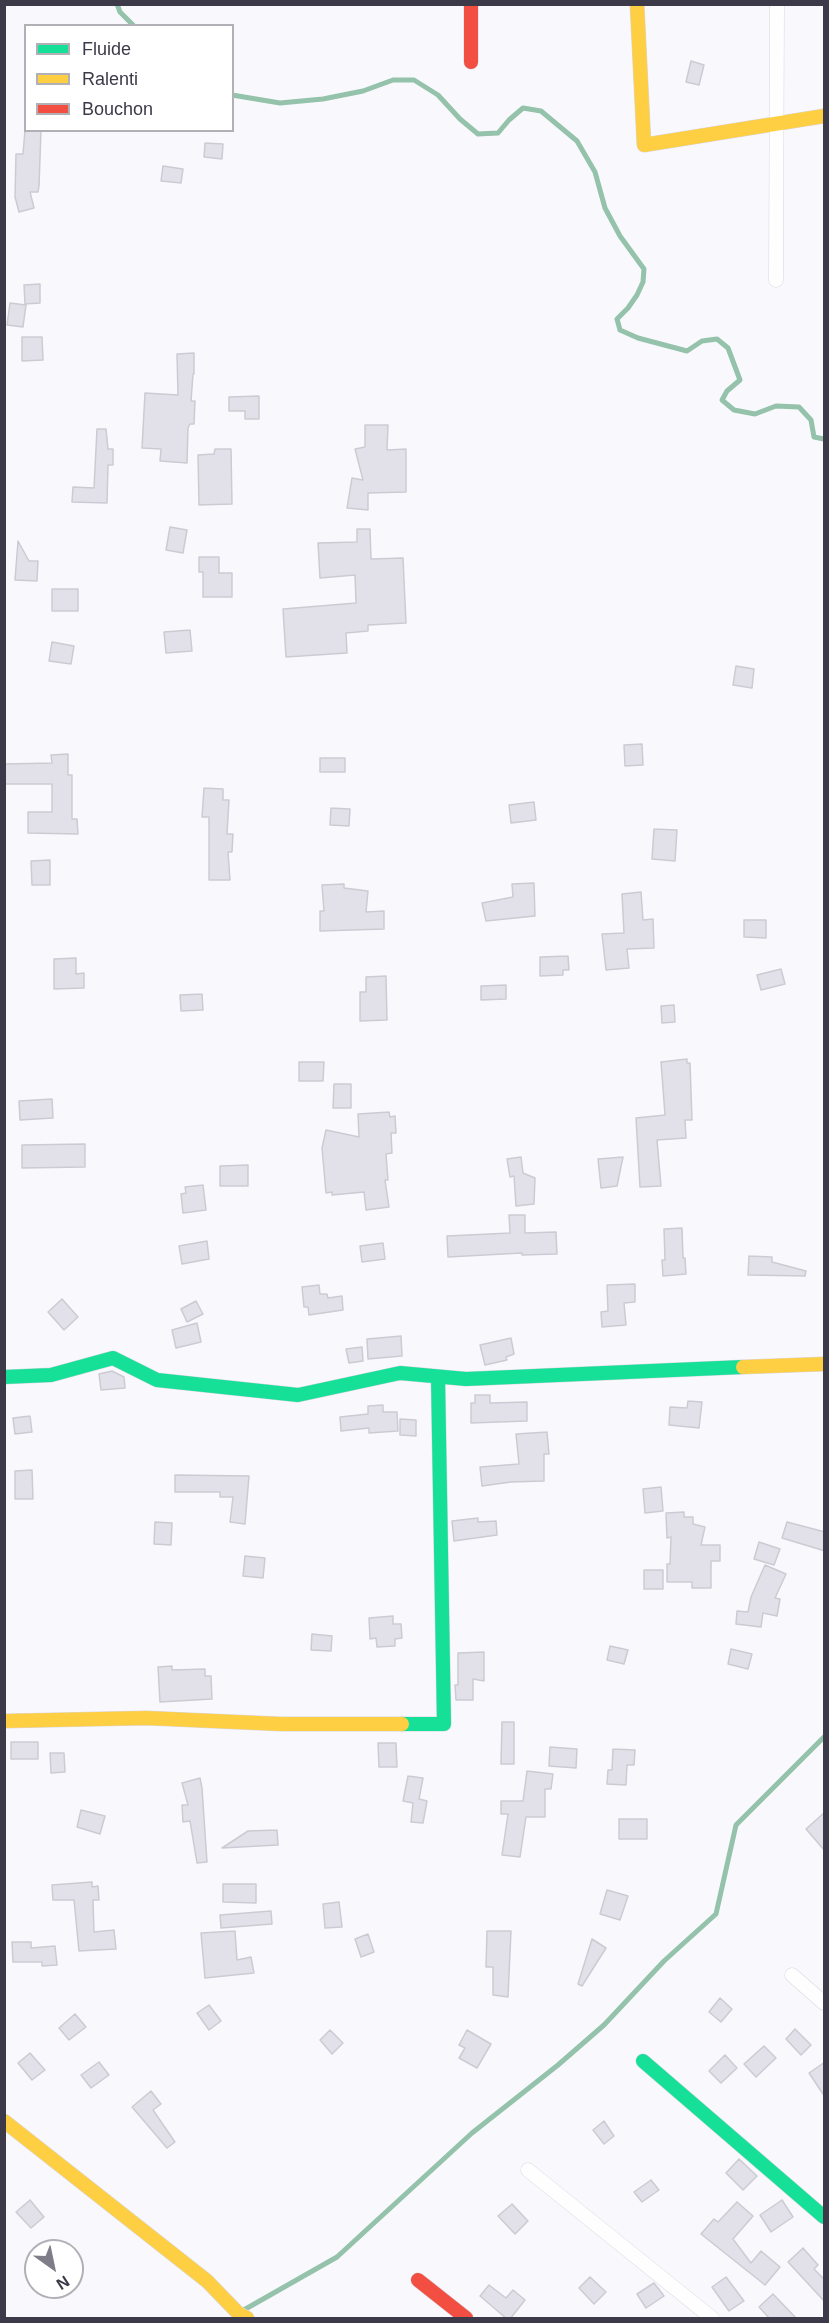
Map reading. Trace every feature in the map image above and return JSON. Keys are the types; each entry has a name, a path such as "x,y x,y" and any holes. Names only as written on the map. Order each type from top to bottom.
{"street":[{"path":"471,4 471,62"},
{"path":"637,4 644,146 825,116"},
{"path":"776,280 777,4"},
{"path":"4,1377 51,1374 113,1358 157,1380 298,1395 400,1373 466,1379 825,1364"},
{"path":"4,1721 146,1718 281,1724 444,1724 438,1377"},
{"path":"792,1975 825,2003"},
{"path":"643,2061 825,2217"},
{"path":"4,2121 207,2281 238,2313 247,2319"},
{"path":"528,2170 712,2319"},
{"path":"418,2280 466,2319"}],"building":[{"path":"691,61 704,65 699,85 686,82"},
{"path":"25,132 41,132 38,192 30,192 34,208 19,212 15,197 16,154 23,154"},
{"path":"205,143 223,144 222,159 204,157"},
{"path":"163,166 183,169 181,183 161,181"},
{"path":"40,284 40,303 25,304 24,285"},
{"path":"10,303 26,305 23,327 7,325"},
{"path":"22,337 42,337 43,360 22,361"},
{"path":"194,353 191,401 195,401 194,424 190,424 188,428 187,463 160,461 161,449 142,448 145,393 178,395 177,354"},
{"path":"259,396 259,419 245,419 245,411 229,411 229,397"},
{"path":"365,425 388,425 387,450 406,449 406,492 368,493 368,510 347,508 352,478 363,480 355,449 365,447"},
{"path":"97,429 106,429 108,449 113,449 113,465 108,465 107,503 72,502 73,487 94,488"},
{"path":"215,449 231,449 232,504 199,505 198,455 214,454"},
{"path":"170,527 187,530 183,553 166,550"},
{"path":"357,529 370,529 371,559 403,558 406,623 368,625 368,631 346,633 347,653 286,657 283,609 356,603 355,575 320,578 318,543 357,542"},
{"path":"18,541 29,561 38,561 37,581 15,580"},
{"path":"199,557 219,557 219,573 232,573 232,597 203,597 203,572 199,572"},
{"path":"52,589 78,589 78,611 52,611"},
{"path":"190,630 192,651 166,653 164,632"},
{"path":"52,642 74,646 71,664 49,661"},
{"path":"736,666 754,669 752,688 733,685"},
{"path":"642,744 643,765 625,766 624,745"},
{"path":"68,754 68,775 72,775 72,819 77,819 78,834 28,833 28,812 52,812 52,784 4,784 4,764 52,763 51,755"},
{"path":"320,758 345,758 345,772 320,772"},
{"path":"204,788 223,789 223,800 229,800 227,834 233,834 232,852 228,852 230,880 209,880 209,817 202,817"},
{"path":"534,802 536,820 511,823 509,805"},
{"path":"331,808 350,809 349,826 330,825"},
{"path":"654,829 677,830 675,861 652,859"},
{"path":"50,860 50,885 32,885 31,861"},
{"path":"534,883 535,916 486,921 482,903 513,897 512,884"},
{"path":"344,884 344,888 368,891 366,912 384,911 384,929 320,931 320,911 324,911 322,885"},
{"path":"641,892 643,920 653,919 654,948 627,949 629,968 606,970 602,934 624,933 622,894"},
{"path":"744,920 766,920 766,938 744,937"},
{"path":"568,956 569,970 563,970 563,975 540,976 540,957"},
{"path":"76,958 76,974 84,973 84,988 54,989 54,959"},
{"path":"781,969 785,984 761,990 757,975"},
{"path":"386,976 387,1020 360,1021 360,992 366,992 366,977"},
{"path":"506,985 506,999 481,1000 481,986"},
{"path":"202,994 203,1010 181,1011 180,995"},
{"path":"674,1005 675,1022 662,1023 661,1006"},
{"path":"687,1059 687,1063 690,1063 692,1120 685,1120 686,1138 657,1140 661,1186 640,1187 636,1118 665,1115 661,1062"},
{"path":"299,1062 324,1062 323,1081 299,1081"},
{"path":"334,1084 351,1084 351,1108 333,1108"},
{"path":"52,1099 53,1118 20,1120 19,1101"},
{"path":"389,1112 390,1117 395,1116 396,1133 391,1133 392,1153 386,1154 388,1180 385,1180 389,1207 366,1210 364,1192 332,1195 332,1192 326,1193 322,1148 326,1130 359,1137 358,1114"},
{"path":"85,1144 85,1167 22,1168 22,1145"},
{"path":"521,1157 523,1173 535,1178 534,1204 516,1206 514,1176 510,1177 507,1159"},
{"path":"623,1157 617,1186 601,1188 598,1159"},
{"path":"248,1165 248,1186 220,1186 220,1166"},
{"path":"203,1185 206,1210 183,1213 181,1194 186,1193 185,1187"},
{"path":"509,1215 525,1215 525,1233 556,1232 557,1254 522,1255 522,1253 448,1257 447,1236 510,1233"},
{"path":"682,1228 686,1274 663,1276 664,1229"},
{"path":"207,1241 209,1259 182,1264 179,1246"},
{"path":"383,1243 385,1259 362,1262 360,1246"},
{"path":"749,1256 772,1257 772,1262 806,1271 805,1276 748,1275"},
{"path":"635,1284 635,1302 624,1303 626,1325 602,1327 601,1312 608,1311 607,1285"},
{"path":"319,1285 320,1294 327,1294 328,1298 342,1296 343,1310 309,1315 308,1307 304,1307 302,1287"},
{"path":"62,1299 78,1317 64,1330 48,1312"},
{"path":"196,1301 203,1314 187,1322 181,1309"},
{"path":"197,1323 201,1342 176,1348 172,1330"},
{"path":"401,1336 402,1356 368,1359 367,1339"},
{"path":"511,1338 514,1354 506,1357 507,1360 485,1365 480,1345"},
{"path":"362,1347 363,1361 349,1363 346,1349"},
{"path":"112,1371 124,1377 125,1388 101,1390 99,1374"},
{"path":"475,1395 490,1395 490,1403 527,1402 527,1421 471,1423 471,1403 475,1403"},
{"path":"688,1401 702,1402 699,1428 669,1425 670,1407 687,1408"},
{"path":"383,1405 383,1412 397,1412 398,1431 369,1433 369,1428 341,1431 340,1417 368,1414 368,1406"},
{"path":"30,1416 32,1432 15,1434 13,1418"},
{"path":"400,1419 416,1420 416,1436 400,1435"},
{"path":"547,1432 549,1454 544,1454 544,1481 482,1486 480,1467 519,1464 516,1434"},
{"path":"32,1470 33,1499 15,1499 15,1471"},
{"path":"175,1475 249,1476 245,1524 230,1522 233,1497 220,1497 220,1492 175,1492"},
{"path":"661,1487 663,1511 645,1513 643,1489"},
{"path":"684,1512 684,1517 693,1517 693,1524 705,1527 701,1545 720,1545 720,1561 711,1561 711,1588 692,1588 692,1582 667,1582 671,1537 667,1538 666,1513"},
{"path":"478,1518 478,1522 496,1521 497,1535 454,1541 452,1521"},
{"path":"155,1522 172,1523 171,1545 154,1544"},
{"path":"787,1522 825,1532 825,1551 782,1538"},
{"path":"759,1542 780,1549 774,1565 754,1559"},
{"path":"245,1556 265,1558 263,1578 243,1576"},
{"path":"765,1565 786,1574 775,1598 780,1599 777,1616 763,1613 761,1627 736,1624 737,1611 748,1612 751,1597"},
{"path":"644,1570 663,1570 663,1589 644,1589"},
{"path":"393,1616 393,1624 401,1624 402,1638 395,1639 395,1646 377,1647 376,1638 370,1639 369,1618"},
{"path":"312,1634 332,1636 331,1651 311,1650"},
{"path":"610,1646 628,1650 624,1664 607,1660"},
{"path":"731,1649 752,1654 748,1669 728,1664"},
{"path":"484,1652 484,1681 473,1679 473,1700 456,1700 458,1653"},
{"path":"172,1666 172,1670 205,1669 205,1676 211,1676 212,1699 160,1702 158,1667"},
{"path":"502,1722 514,1722 514,1764 501,1764"},
{"path":"11,1742 38,1742 38,1759 11,1759"},
{"path":"378,1743 396,1743 397,1767 379,1767"},
{"path":"550,1747 577,1749 576,1768 549,1766"},
{"path":"613,1749 635,1750 634,1765 627,1765 626,1785 607,1784 608,1770 612,1770"},
{"path":"50,1753 64,1753 65,1772 51,1773"},
{"path":"527,1771 553,1774 551,1789 545,1789 545,1817 526,1817 520,1857 502,1855 508,1814 501,1814 501,1801 523,1801"},
{"path":"408,1776 423,1778 419,1799 427,1801 423,1823 411,1822 413,1803 403,1801"},
{"path":"200,1778 207,1862 197,1863 190,1821 183,1822 182,1805 188,1805 182,1783"},
{"path":"81,1810 105,1816 100,1834 77,1827"},
{"path":"825,1812 825,1851 806,1829"},
{"path":"619,1819 647,1819 647,1839 619,1839"},
{"path":"277,1830 278,1845 222,1848 248,1831"},
{"path":"92,1882 92,1887 98,1886 99,1900 93,1900 94,1932 114,1930 116,1949 79,1951 74,1900 53,1900 52,1885"},
{"path":"223,1884 256,1884 256,1903 223,1902"},
{"path":"607,1890 628,1896 620,1920 600,1914"},
{"path":"339,1902 342,1927 325,1928 323,1904"},
{"path":"271,1911 272,1924 221,1928 220,1915"},
{"path":"235,1931 237,1960 251,1957 254,1973 205,1978 201,1933"},
{"path":"487,1931 511,1931 508,1997 493,1995 493,1967 486,1967"},
{"path":"368,1934 374,1952 361,1957 355,1939"},
{"path":"592,1939 606,1948 582,1986 578,1984"},
{"path":"12,1942 31,1942 31,1948 55,1946 57,1965 42,1966 42,1962 13,1962"},
{"path":"720,1998 732,2009 721,2022 709,2012"},
{"path":"209,2005 221,2021 209,2030 197,2013"},
{"path":"75,2014 86,2027 69,2040 59,2028"},
{"path":"795,2029 811,2045 801,2055 786,2039"},
{"path":"330,2030 343,2043 332,2054 320,2040"},
{"path":"467,2030 491,2044 477,2068 459,2058 465,2048 459,2045"},
{"path":"764,2046 776,2058 756,2077 744,2064"},
{"path":"30,2053 45,2070 32,2080 18,2063"},
{"path":"725,2055 737,2068 721,2083 709,2071"},
{"path":"99,2062 109,2075 91,2088 81,2075"},
{"path":"825,2062 825,2097 809,2073"},
{"path":"151,2091 161,2104 153,2110 175,2142 167,2148 132,2107"},
{"path":"604,2121 614,2136 604,2144 593,2130"},
{"path":"739,2159 757,2176 743,2190 726,2173"},
{"path":"651,2180 659,2190 642,2202 634,2192"},
{"path":"30,2200 44,2217 31,2228 16,2212"},
{"path":"782,2200 793,2217 771,2232 760,2215"},
{"path":"737,2202 753,2216 733,2239 751,2263 761,2251 780,2267 765,2285 701,2234 714,2219 718,2222"},
{"path":"512,2204 528,2221 515,2234 498,2216"},
{"path":"803,2248 818,2265 814,2269 825,2280 825,2302 788,2262"},
{"path":"590,2277 606,2292 594,2304 579,2288"},
{"path":"726,2277 744,2301 729,2311 712,2287"},
{"path":"654,2283 664,2296 646,2308 637,2294"},
{"path":"489,2285 506,2298 513,2290 525,2300 510,2319 507,2319 480,2296"},
{"path":"773,2294 797,2319 770,2319 759,2307"}],"waterway":[{"path":"117,4 120,12 132,24"},
{"path":"234,95 280,103 323,99 363,91 393,80 414,80 438,95 460,119 478,134 498,133 523,108 541,111 577,141 595,172 605,208 620,236 644,269 643,282 637,295 617,319 620,330 638,338 687,351 702,341 717,339 728,348 740,380 727,391 722,400 734,410 755,414 776,406 799,407 811,420 814,437 824,439"},
{"path":"242,2311 337,2257 472,2133 558,2065 604,2025 664,1961 716,1914 736,1825 824,1737"}],"traffic: fast":[{"path":"4,1377 51,1375 113,1358 157,1380 298,1395 400,1373 466,1379 743,1367"},
{"path":"402,1724 444,1724 438,1377"},
{"path":"643,2061 824,2217"}],"traffic: slow":[{"path":"637,4 644,145 824,116"},
{"path":"743,1367 824,1364"},
{"path":"4,1721 146,1718 281,1724 402,1724"},
{"path":"4,2121 207,2281 238,2313 247,2318"}],"traffic: jam":[{"path":"471,4 471,62"},
{"path":"418,2280 466,2318"}]}
